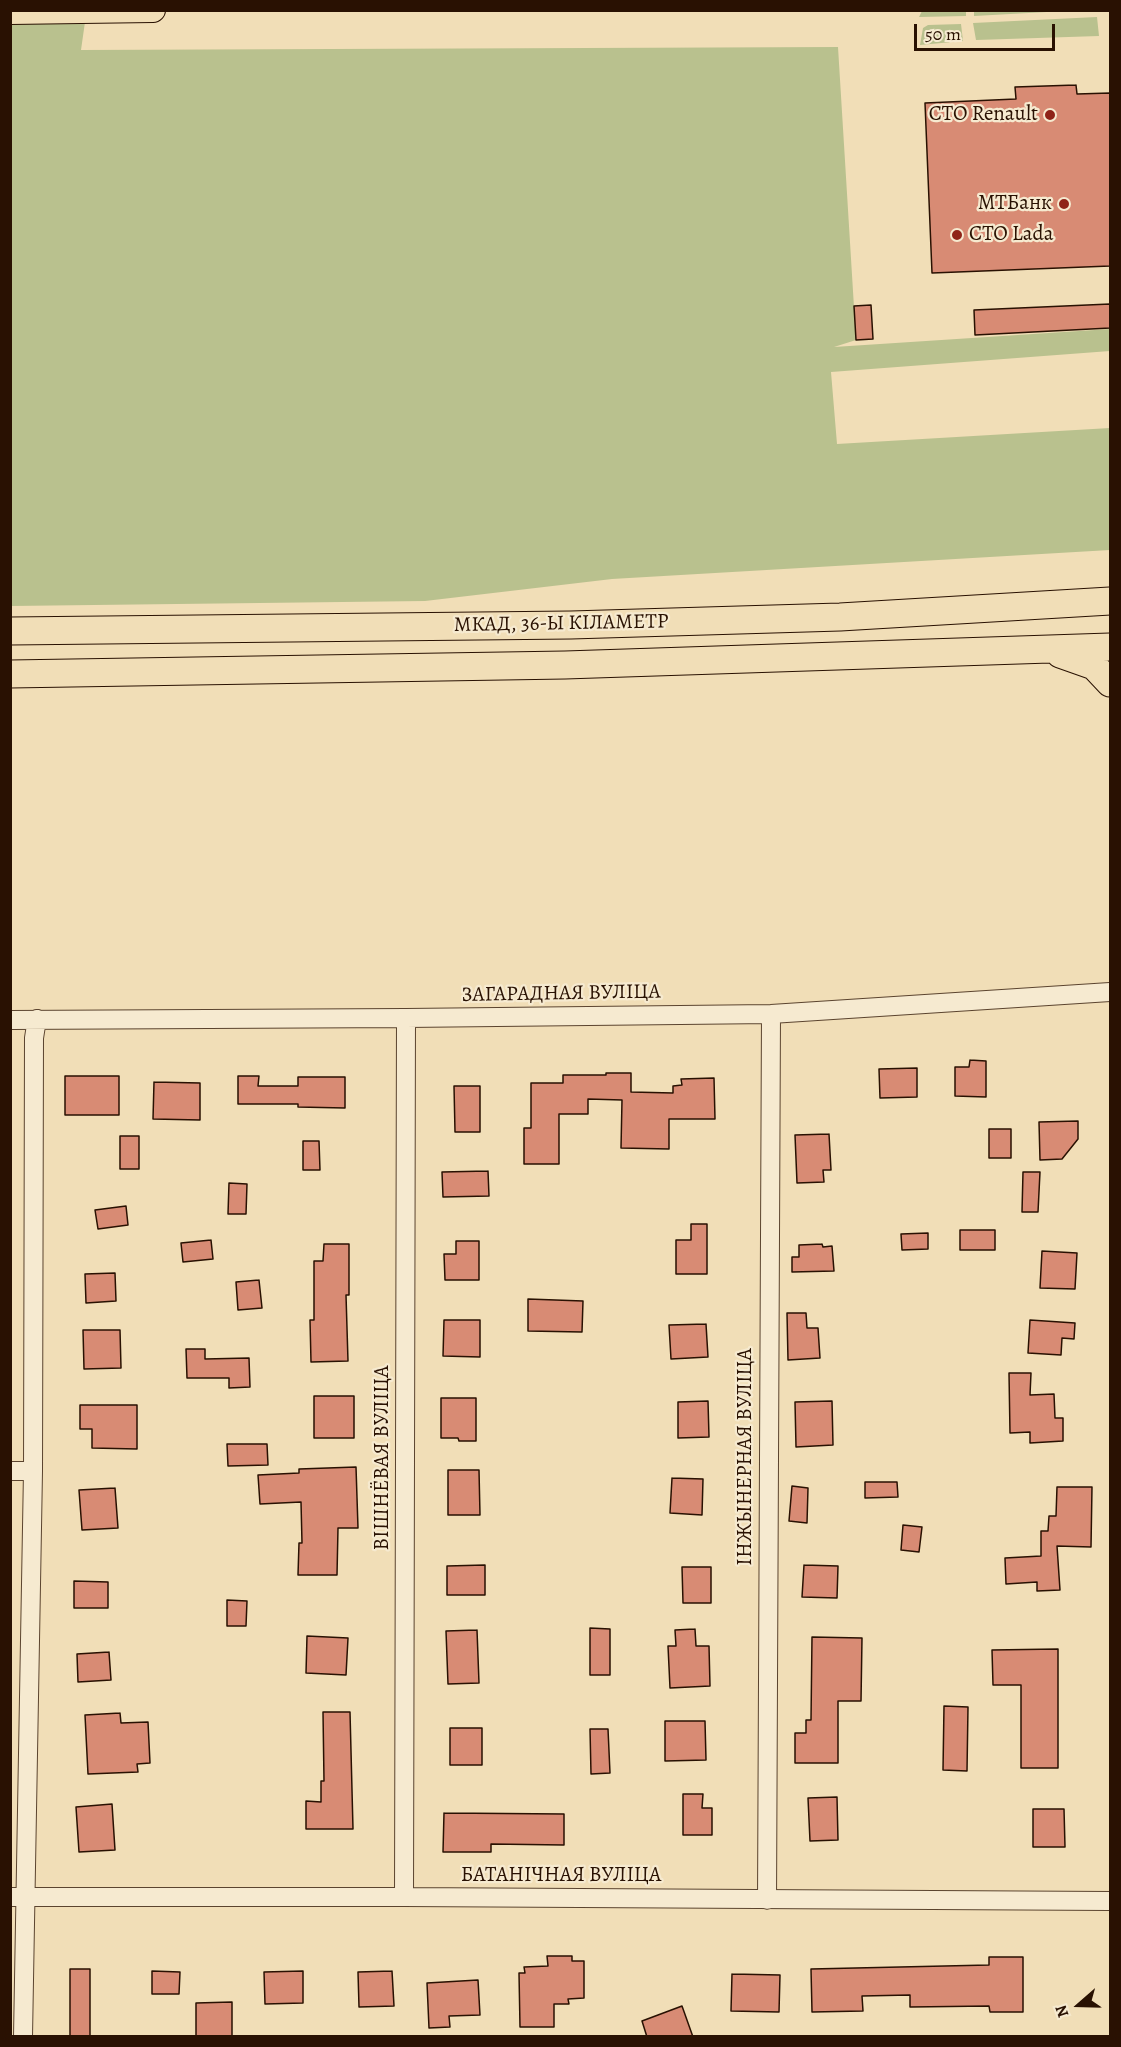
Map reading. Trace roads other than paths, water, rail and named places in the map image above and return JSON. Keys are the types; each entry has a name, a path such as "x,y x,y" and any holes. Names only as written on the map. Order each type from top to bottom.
{"highway":[{"name":"МКАД, 36-Ы КІЛАМЕТР","path":"10,631 594,624 840,617 1110,601"},
{"name":"МКАД, 36-Ы КІЛАМЕТР","path":"10,674 565,666 1110,647"},
{"path":"1048,650 1094,666 1110,683"}],"main road":[{"path":"10,12 153,10"}],"street":[{"name":"ЗАГАРАДНАЯ ВУЛІЦА","path":"10,1020 771,1014 1110,992"},
{"name":"ІНЖЫНЕРНАЯ ВУЛІЦА","path":"767,1900 771,1014"},
{"name":"ВІШНЁВАЯ ВУЛІЦА","path":"404,1897 406,1018"},
{"path":"22,2037 18,1897 33,1471 34,1038 38,1019"},
{"path":"10,1471 33,1471"},
{"name":"БАТАНІЧНАЯ ВУЛІЦА","path":"18,1897 1110,1901"}],"place":[{"name":"СТО Renault","path":"1050,115"},
{"name":"МТБанк","path":"1064,204"},
{"name":"СТО Lada","path":"957,235"}]}
